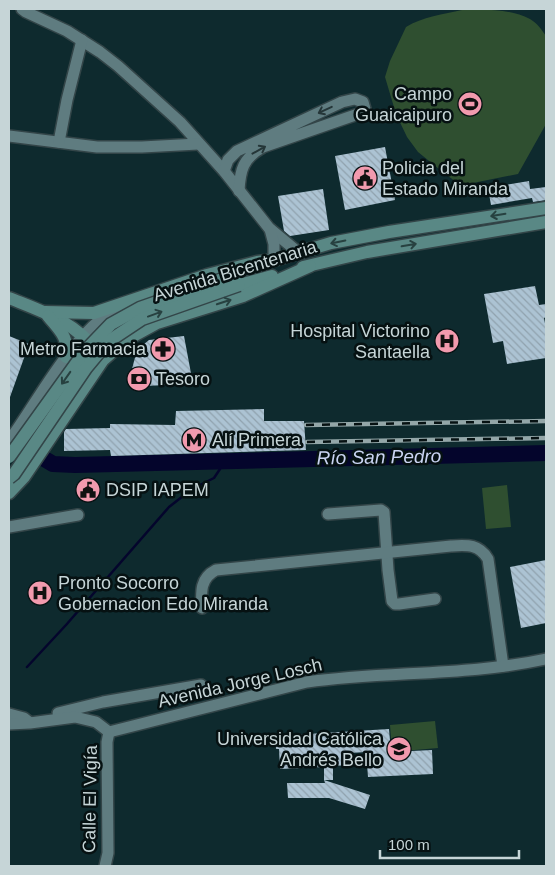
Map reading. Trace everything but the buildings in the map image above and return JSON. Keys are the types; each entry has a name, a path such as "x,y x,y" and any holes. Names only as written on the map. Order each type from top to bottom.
{"main road":[{"name":"Avenida Bicentenaria","path":"9,478 14,474 86,368 101,350 112,339 142,319 238,279 273,260 331,243 546,208"},
{"name":"Avenida Bicentenaria","path":"9,458 86,350 111,324 140,308 238,279 310,266 367,252 546,222"},
{"path":"45,312 94,313 207,276 257,262 273,260"},
{"path":"9,493 24,477 103,360 126,340 157,323 243,296 310,266"},
{"path":"9,298 45,312 63,322 83,336 103,360"},
{"path":"45,312 64,337 67,346 66,357"}],"street":[{"path":"22,9 82,40 118,66 180,122 224,171 269,228 299,252"},
{"path":"59,142 82,40"},
{"path":"224,171 228,160 237,150 342,102 355,100 363,102 365,109 361,113 262,147 254,152 244,163 240,176 239,191"},
{"path":"9,136 106,147 198,144"},
{"path":"269,228 274,244 273,260"},
{"path":"9,441 66,357 83,336 96,322 119,306"},
{"path":"328,514 381,510 384,512 392,601 395,604 435,600"},
{"path":"9,527 78,515"},
{"path":"202,608 201,589 205,579 216,570 464,545 483,550 488,559 503,666"},
{"name":"Avenida Jorge Losch","path":"109,732 307,682 448,672 546,660"},
{"path":"33,723 42,718 102,702 201,685"},
{"path":"9,714 24,718 33,723"},
{"path":"9,724 33,723 75,717 96,722 109,732"},
{"name":"Calle El Vigía","path":"105,866 108,853 107,742 109,732"}],"green space":[{"name":"Campo Guaicaipuro","path":"462,10 496,10 522,15 535,22 546,36 546,124 518,174 468,184 456,182 418,152 407,137 396,114 385,77 390,61 406,27 426,18"},
{"path":"507,485 511,527 486,529 482,488"},
{"path":"435,721 438,748 392,752 390,725"}],"waterway":[{"name":"Río San Pedro","path":"26,448 53,464 75,465 546,453"},
{"path":"27,667 169,507 192,489 214,478 224,461"}],"railway":[{"path":"306,425 546,421"},
{"path":"307,442 546,438"}],"place":[{"name":"Campo Guaicaipuro","path":"470,104"},
{"name":"Policia del Estado Miranda","path":"365,178"},
{"name":"Hospital Victorino Santaella","path":"447,341"},
{"name":"Metro Farmacia","path":"163,349"},
{"name":"Tesoro","path":"139,379"},
{"name":"Alí Primera","path":"194,440"},
{"name":"DSIP IAPEM","path":"88,490"},
{"name":"Pronto Socorro Gobernacion Edo Miranda","path":"40,593"},
{"name":"Universidad Católica Andrés Bello","path":"399,749"}]}
